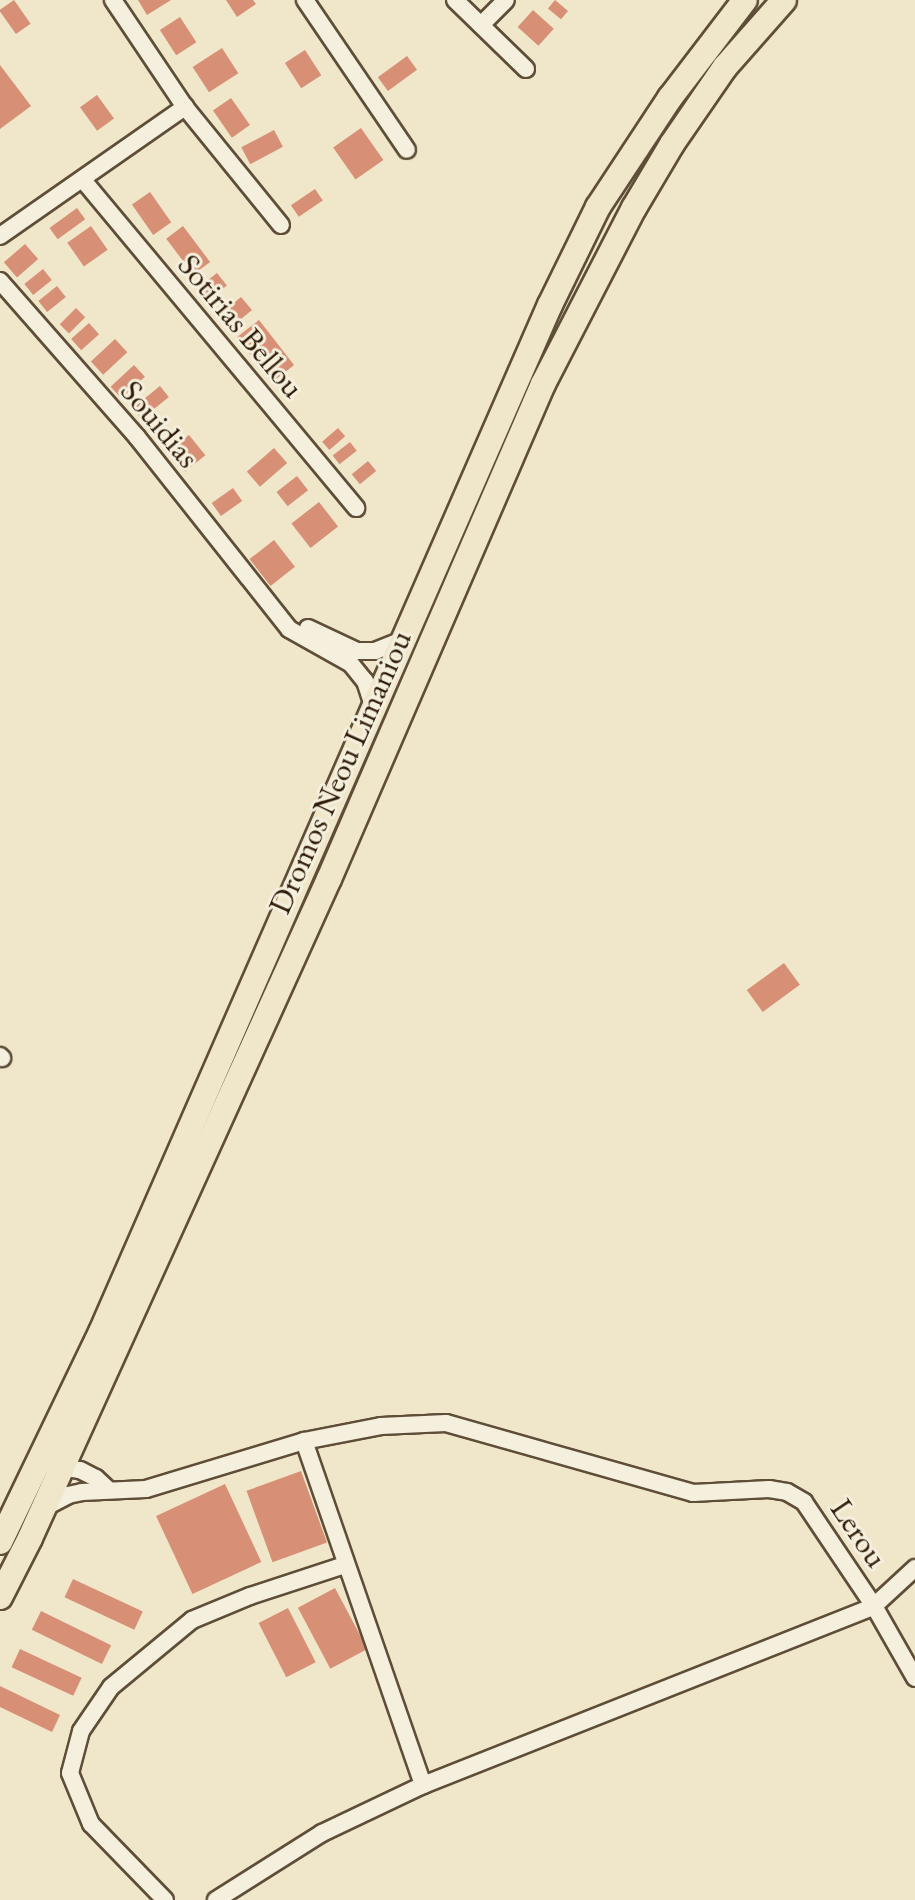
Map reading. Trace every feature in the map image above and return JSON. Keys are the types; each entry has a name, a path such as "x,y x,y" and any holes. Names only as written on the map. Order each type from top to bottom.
{"main road":[{"name":"Dromos Neou Limaniou","path":"0,1542 101,1332 550,305 598,207 670,98 745,0"},
{"name":"Dromos Neou Limaniou","path":"0,1597 64,1465 329,879 543,384 634,208 672,144 725,67 784,0"}],"street":[{"path":"113,0 185,107 281,225"},
{"path":"455,0 526,69"},
{"path":"481,25 506,0"},
{"path":"309,2 407,150"},
{"path":"0,236 185,107"},
{"name":"Sotirias Bellou","path":"83,180 356,508"},
{"name":"Souidias","path":"0,281 137,437 289,629 351,664 365,681 373,706"},
{"name":"Souidias","path":"272,607 319,636 357,651 375,651 402,640"},
{"name":"Lerou","path":"304,1441 381,1426 446,1423 693,1493 769,1489 787,1492 804,1502 874,1606 915,1678"},
{"path":"44,1508 68,1495 146,1489 304,1441 423,1785"},
{"path":"18,1506 33,1493 53,1466 64,1465 96,1478 109,1490"},
{"path":"165,1900 91,1824 70,1773 81,1731 111,1687 192,1620 250,1596 345,1565"},
{"path":"216,1900 322,1833 423,1785 874,1606 915,1568"}],"building":[{"path":"14,0 31,24 16,34 0,11"},
{"path":"138,0 171,0 147,15"},
{"path":"226,0 253,0 256,4 237,17"},
{"path":"555,0 568,11 561,19 548,8"},
{"path":"533,10 554,29 538,46 518,27"},
{"path":"180,17 196,42 176,55 160,30"},
{"path":"222,48 238,73 209,92 193,67"},
{"path":"305,50 321,75 301,88 285,63"},
{"path":"407,56 417,70 388,91 378,77"},
{"path":"0,65 31,106 0,129"},
{"path":"97,95 114,118 97,131 80,107"},
{"path":"231,98 250,125 232,138 213,111"},
{"path":"361,128 383,160 356,179 333,148"},
{"path":"274,130 283,147 250,164 241,147"},
{"path":"315,189 323,201 299,217 291,205"},
{"path":"150,192 171,222 153,235 132,205"},
{"path":"77,208 85,219 58,239 49,228"},
{"path":"91,226 108,250 84,266 67,243"},
{"path":"183,226 210,262 193,275 166,239"},
{"path":"25,244 38,259 17,277 4,262"},
{"path":"43,269 52,280 33,295 24,284"},
{"path":"217,273 227,286 206,302 197,289"},
{"path":"57,286 66,297 47,312 38,301"},
{"path":"241,297 252,310 238,322 227,309"},
{"path":"76,308 85,317 69,333 60,324"},
{"path":"259,320 294,365 272,382 237,337"},
{"path":"89,323 99,334 81,350 71,339"},
{"path":"115,339 127,352 103,375 91,362"},
{"path":"134,365 145,377 122,399 111,387"},
{"path":"160,386 169,397 142,419 133,408"},
{"path":"338,428 345,436 329,450 322,442"},
{"path":"189,435 205,455 185,472 169,451"},
{"path":"350,442 357,451 339,464 333,456"},
{"path":"274,448 287,463 260,487 247,472"},
{"path":"368,461 376,471 360,484 352,474"},
{"path":"297,476 308,490 288,506 277,492"},
{"path":"233,488 242,501 221,516 212,503"},
{"path":"319,502 338,526 311,548 291,524"},
{"path":"274,540 295,567 271,586 250,559"},
{"path":"784,963 800,985 763,1012 747,990"},
{"path":"301,1471 327,1542 272,1562 246,1491"},
{"path":"225,1484 261,1562 192,1594 156,1516"},
{"path":"73,1579 143,1612 134,1630 65,1597"},
{"path":"335,1588 367,1649 330,1669 298,1608"},
{"path":"288,1608 316,1662 286,1677 259,1623"},
{"path":"41,1611 111,1645 102,1664 32,1630"},
{"path":"20,1649 82,1678 73,1696 12,1667"},
{"path":"0,1686 60,1715 52,1732 0,1707"}]}
